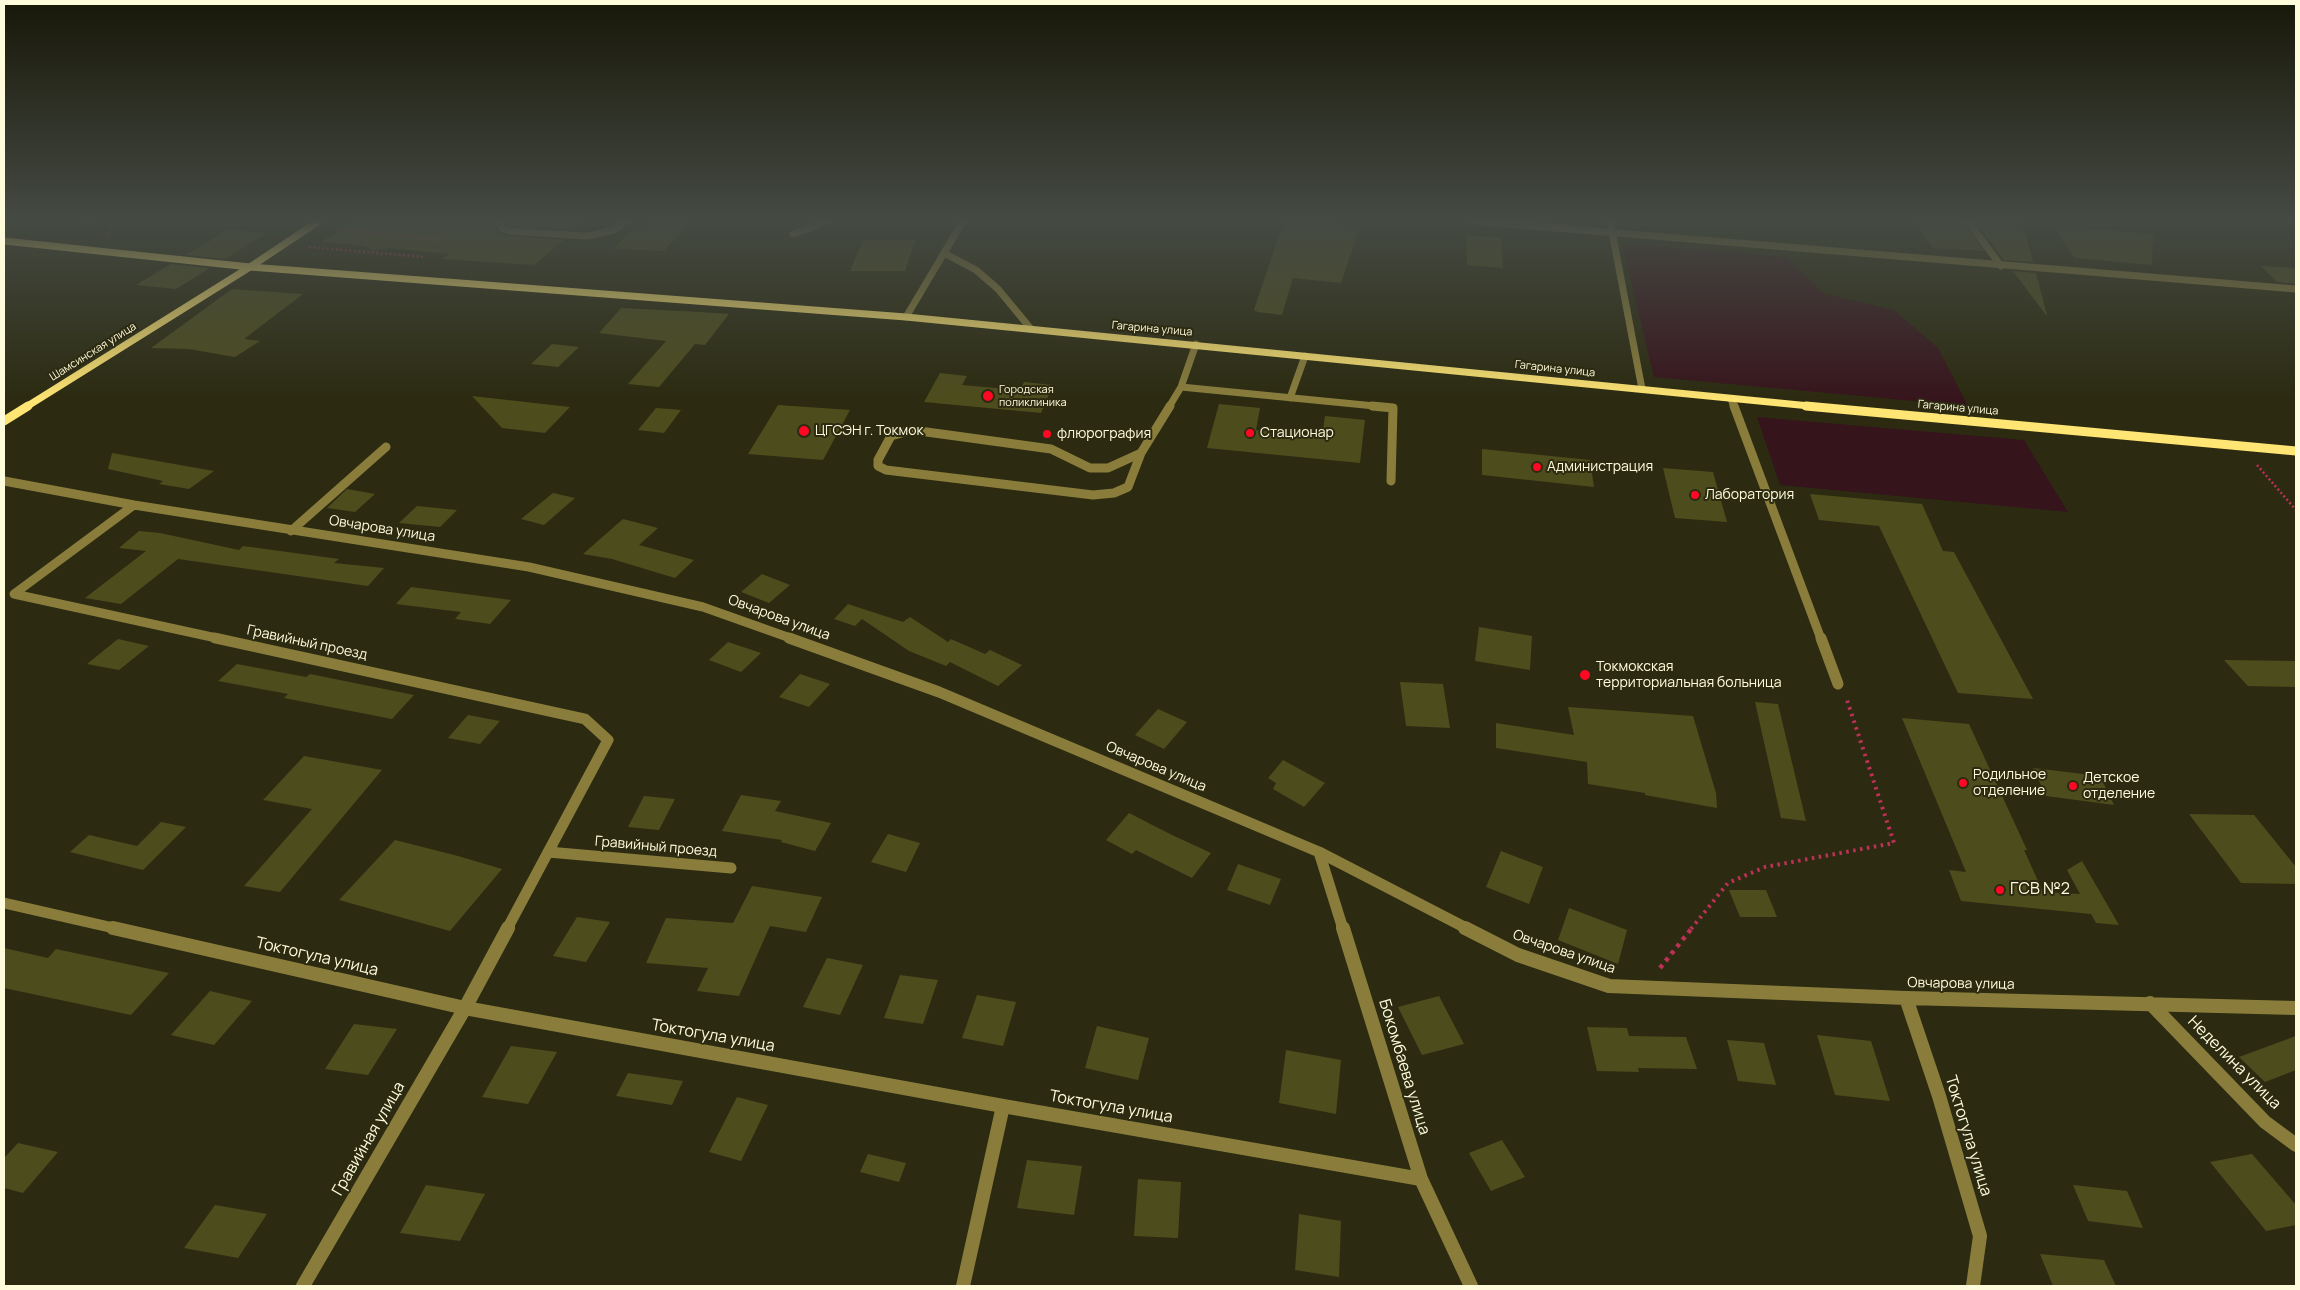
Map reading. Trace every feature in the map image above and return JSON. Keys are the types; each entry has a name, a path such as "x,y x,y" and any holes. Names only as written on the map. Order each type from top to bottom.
{"main road":[{"name":"Шамсинская улица","path":"4,421 227,281"},
{"name":"Гагарина улица","path":"436,281 906,317 1196,344 1731,399 2296,451"}],"street":[{"path":"906,317 927,281"},
{"path":"990,281 1031,329"},
{"path":"1622,281 1642,389"},
{"path":"2196,281 2296,289"},
{"path":"1141,453 1108,468 1090,468 1075,463 1050,450 1026,444 912,430 891,436 878,460 878,466 886,470 1093,495 1114,493 1128,487 1141,453 1181,387 1196,344"},
{"path":"1290,398 1305,356"},
{"path":"1181,387 1394,408 1391,481"},
{"path":"1731,399 1838,684"},
{"path":"291,531 386,447"},
{"name":"Овчарова улица","path":"4,481 134,506 529,566 703,607 939,692 1319,852 1518,955 1609,986 1906,998 2296,1008"},
{"name":"Гравийный проезд","path":"134,506 14,594 586,719 608,740 465,1008"},
{"name":"Гравийный проезд","path":"548,852 731,868"},
{"name":"Бокомбаева улица","path":"1319,852 1421,1179 1472,1286"},
{"name":"Токтогула улица","path":"4,903 465,1008 1003,1106 1421,1179"},
{"name":"Токтогула улица","path":"1906,998 1939,1096 1980,1236 1972,1286"},
{"name":"Неделина улица","path":"2150,1003 2265,1122 2296,1145"},
{"name":"Гравийная улица","path":"303,1286 465,1008"},
{"path":"963,1286 1003,1106"}],"path":[{"path":"2240,446 2296,510"},
{"path":"1644,988 1728,883 1765,867 1894,843 1848,702 1838,684"}],"shaded area":[{"path":"1631,281 1811,281 1824,294 1894,310 1938,348 1968,406 1654,377"},
{"path":"1757,417 2024,440 2068,512 1780,485"}],"building":[{"path":"142,281 189,281 176,289 136,285"},
{"path":"1264,281 1292,281 1282,315 1254,310"},
{"path":"1324,281 1342,281 1341,283"},
{"path":"2021,281 2038,281 2046,315"},
{"path":"2296,281 2296,284 2277,282"},
{"path":"232,289 303,294 244,339 260,341 235,357 189,349 151,348"},
{"path":"621,308 729,314 705,345 695,344 659,387 628,384 666,341 599,333"},
{"path":"552,344 579,347 558,367 531,364"},
{"name":"Городская поликлиника","path":"940,373 967,376 962,385 1020,390 1024,382 1053,385 1041,413 924,402"},
{"path":"472,396 570,407 545,433 502,428"},
{"name":"Cтационар","path":"1219,404 1260,408 1256,430 1322,437 1325,416 1365,420 1360,463 1207,448"},
{"path":"778,405 850,410 823,460 748,454"},
{"path":"656,408 681,410 664,433 638,430"},
{"name":"Администрация","path":"1482,449 1590,460 1594,487 1482,475"},
{"path":"112,453 214,471 189,489 159,484 163,481 108,469"},
{"name":"Лаборатория","path":"1663,468 1713,472 1727,522 1675,518"},
{"path":"347,489 375,494 355,512 327,508"},
{"path":"553,493 575,498 544,525 521,519"},
{"path":"1810,494 1922,504 1943,551 1954,552 2033,699 1958,693 1879,526 1819,520"},
{"path":"417,506 457,510 440,527 399,523"},
{"path":"623,519 658,528 639,545 694,560 675,578 612,559 583,554"},
{"path":"139,531 160,533 239,550 243,546 339,559 334,563 384,568 368,586 178,559 121,604 85,598 146,551 119,548"},
{"path":"762,574 790,585 769,603 741,592"},
{"path":"411,587 511,600 490,624 455,619 461,612 396,604"},
{"path":"848,604 903,622 910,617 948,642 951,639 985,654 990,650 1022,665 998,686 950,662 946,666 909,651 862,619 855,626 834,619"},
{"path":"1479,627 1532,636 1530,670 1475,661"},
{"path":"118,639 149,646 119,670 87,664"},
{"path":"728,642 761,653 741,672 709,660"},
{"path":"2224,660 2296,661 2296,687 2248,686"},
{"path":"237,664 306,677 310,674 414,695 392,719 284,698 288,694 218,681"},
{"path":"800,674 830,684 809,707 779,697"},
{"path":"1400,682 1443,684 1450,728 1406,726"},
{"path":"1755,702 1778,704 1806,821 1781,818"},
{"path":"1568,707 1693,716 1716,793 1717,808 1645,795 1645,793 1588,784 1587,762 1496,748 1496,723 1574,735"},
{"path":"1158,709 1187,722 1164,749 1135,735"},
{"path":"468,715 500,721 480,744 448,738"},
{"path":"1902,718 1969,724 2027,850 2024,850 2043,892 2080,894 2067,870 2082,861 2119,925 2096,923 2091,914 1961,901 1949,870 1966,872"},
{"path":"304,756 382,770 280,892 244,886 312,809 263,800"},
{"path":"1283,760 1325,783 1304,807 1273,789 1276,783 1268,778"},
{"name":"Детское отделение","path":"2033,768 2100,776 2114,805 2046,796"},
{"path":"741,795 781,801 775,811 831,823 815,851 781,842 782,840 722,831"},
{"path":"644,796 675,799 659,830 628,827"},
{"path":"1129,813 1211,853 1192,878 1136,850 1132,854 1106,840"},
{"path":"2189,814 2254,815 2296,867 2296,884 2241,883"},
{"path":"161,822 186,827 143,870 70,852 89,835 137,846"},
{"path":"888,834 920,843 906,872 871,862"},
{"path":"395,840 502,869 450,931 339,900"},
{"path":"1501,851 1543,867 1529,904 1486,887"},
{"path":"1238,864 1281,879 1270,905 1227,890"},
{"path":"752,886 822,897 806,932 770,926 739,996 697,991 708,968 646,963 666,918 733,923"},
{"path":"1729,890 1766,890 1777,917 1740,917"},
{"path":"1569,908 1627,930 1618,964 1558,940"},
{"path":"577,917 610,922 586,962 553,956"},
{"path":"4,948 48,958 56,949 169,973 131,1015 4,988"},
{"path":"827,958 863,965 840,1015 803,1007"},
{"path":"900,975 938,980 923,1024 884,1018"},
{"path":"210,991 252,1001 214,1045 171,1035"},
{"path":"977,995 1016,1002 1003,1046 962,1038"},
{"path":"1439,996 1464,1044 1422,1055 1398,1007"},
{"path":"354,1024 397,1029 368,1075 325,1069"},
{"path":"1097,1026 1149,1038 1138,1080 1085,1068"},
{"path":"1587,1027 1627,1028 1629,1036 1686,1037 1697,1069 1638,1068 1639,1072 1597,1071"},
{"path":"1817,1035 1871,1041 1890,1101 1835,1095"},
{"path":"2296,1036 2296,1070 2265,1082 2239,1057"},
{"path":"1727,1040 1764,1043 1776,1085 1738,1081"},
{"path":"511,1046 557,1052 528,1104 482,1097"},
{"path":"1286,1050 1341,1060 1336,1114 1279,1103"},
{"path":"628,1073 683,1081 672,1105 616,1096"},
{"path":"737,1097 768,1105 741,1161 709,1152"},
{"path":"1502,1140 1525,1177 1491,1191 1469,1153"},
{"path":"18,1143 58,1152 23,1193 4,1188 4,1158"},
{"path":"868,1154 906,1163 899,1182 860,1172"},
{"path":"2252,1154 2296,1205 2296,1225 2266,1231 2210,1162"},
{"path":"1027,1160 1082,1166 1074,1215 1017,1208"},
{"path":"1138,1179 1181,1182 1178,1238 1134,1236"},
{"path":"426,1185 485,1194 460,1241 400,1233"},
{"path":"2073,1185 2127,1191 2143,1228 2088,1221"},
{"path":"215,1205 267,1214 238,1258 184,1248"},
{"path":"1299,1214 1341,1221 1339,1277 1295,1270"},
{"path":"2040,1254 2104,1260 2116,1286 2053,1286"}],"place":[{"name":"Городская поликлиника","path":"988,396"},
{"name":"ЦГСЭН г. Токмок","path":"804,431"},
{"name":"Cтационар","path":"1250,433"},
{"name":"флюрография","path":"1047,434"},
{"name":"Администрация","path":"1537,467"},
{"name":"Лаборатория","path":"1695,495"},
{"name":"Токмокская территориальная больница","path":"1585,675"},
{"name":"Родильное отделение","path":"1963,783"},
{"name":"Детское отделение","path":"2073,786"},
{"name":"ГСВ №2","path":"2000,890"}]}
